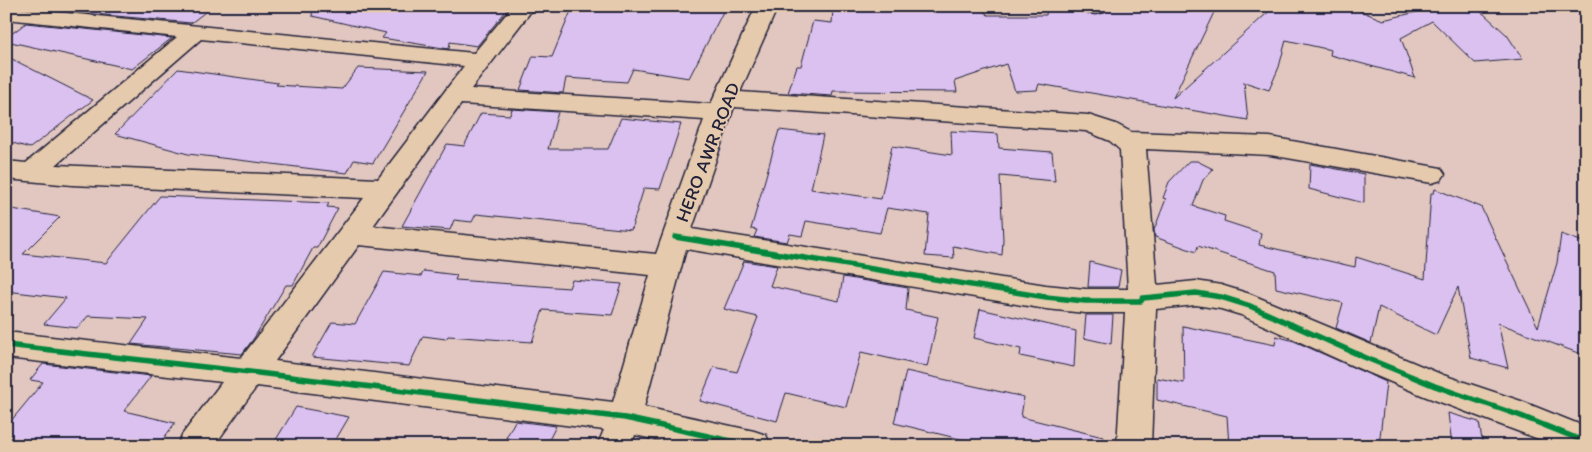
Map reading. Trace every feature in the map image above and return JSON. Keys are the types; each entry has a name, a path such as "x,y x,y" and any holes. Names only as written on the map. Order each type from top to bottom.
{"street":[{"path":"194,446 480,61 524,6"},
{"name":"HERO AWR ROAD","path":"620,432 675,238 722,106 767,6"},
{"path":"6,13 480,61"},
{"path":"19,171 196,32"},
{"path":"454,96 1088,123 1114,132 1127,140 1133,149 1142,300 1134,446"},
{"path":"1127,140 1270,146 1432,174"},
{"path":"19,171 72,176 385,189"},
{"path":"352,234 667,266"},
{"path":"675,238 1046,297 1085,301 1142,300 1196,293 1221,297 1250,306 1364,357 1586,442"},
{"path":"6,345 250,372 620,432 754,446"}],"building":[{"path":"41,6 213,6 191,23 41,9"},
{"path":"313,6 510,6 477,46 450,42 449,49 382,38 386,33 312,16"},
{"path":"573,6 726,6 689,78 633,69 627,82 566,78 563,93 520,90 533,56 552,57"},
{"path":"868,6 978,6 988,15 1046,15 1047,6 1079,6 1084,13 1095,15 1105,13 1108,6 1217,6 1173,98 1275,6 1348,6 1383,20 1421,11 1416,6 1472,6 1507,35 1523,59 1475,63 1432,21 1401,38 1415,78 1330,55 1331,50 1286,40 1279,67 1269,90 1244,82 1248,120 1039,84 1037,90 1015,91 1006,64 955,81 957,92 833,91 832,96 788,93 797,66 801,66 813,21 832,23 833,8 868,9"},
{"path":"26,23 172,38 132,69 6,41 6,38"},
{"path":"6,56 93,100 30,148 6,141"},
{"path":"358,68 428,71 373,163 354,160 347,173 188,154 115,134 178,69 278,83 276,85 342,89"},
{"path":"512,109 558,112 548,149 608,149 621,118 681,124 660,189 644,188 631,230 476,214 472,222 454,220 450,230 402,226 447,144 464,146 481,113 510,115"},
{"path":"779,130 823,135 811,189 881,199 892,146 952,155 951,131 998,134 999,148 1052,152 1055,181 1000,176 1002,255 953,246 954,258 925,256 929,214 887,208 880,233 806,221 802,236 790,234 787,242 754,237 757,230 751,229"},
{"path":"1189,161 1197,161 1213,169 1203,180 1193,206 1225,216 1224,221 1261,233 1259,245 1355,267 1356,257 1425,279 1431,193 1434,193 1435,189 1481,207 1538,327 1557,263 1561,234 1586,243 1586,356 1498,323 1508,368 1471,358 1458,287 1436,335 1379,307 1371,343 1336,328 1343,303 1276,288 1275,271 1198,246 1196,252 1155,237 1154,230 1166,199 1163,198 1169,182"},
{"path":"1310,164 1364,174 1364,203 1309,189"},
{"path":"160,196 329,203 327,207 338,208 317,248 313,248 293,285 286,285 254,338 242,354 131,344 148,319 88,316 78,328 44,324 66,298 6,291 6,208 60,217 23,254 106,263"},
{"path":"744,261 777,266 770,286 839,301 843,277 908,288 906,310 938,317 927,367 861,352 846,407 786,393 777,421 700,401 714,367 737,372 758,317 724,309"},
{"path":"1090,262 1121,270 1118,287 1088,287"},
{"path":"424,271 457,275 455,280 569,288 572,280 622,284 612,315 543,310 532,342 448,336 446,339 423,336 409,366 312,357 332,322 355,324 384,272 421,276"},
{"path":"980,309 1076,331 1074,367 1020,356 1021,349 974,338"},
{"path":"1086,315 1113,315 1111,344 1084,338"},
{"path":"1183,326 1275,345 1276,336 1294,341 1386,382 1379,446 1229,446 1227,416 1157,400 1157,378 1184,383"},
{"path":"43,364 151,376 124,411 175,423 158,446 29,446 6,443 6,427 43,382 30,380"},
{"path":"906,371 1024,397 1021,417 1103,437 1102,446 989,446 894,423"},
{"path":"296,407 349,417 332,446 272,446"},
{"path":"1448,413 1479,422 1483,446 1452,446"},
{"path":"515,421 556,426 546,446 538,446 506,438"}],"cycle path":[{"path":"675,237 1046,297 1085,301 1141,301 1143,298 1196,293 1221,297 1250,306 1364,357 1435,386 1521,416 1586,442"},
{"path":"6,345 250,372 625,418 754,446"}]}
